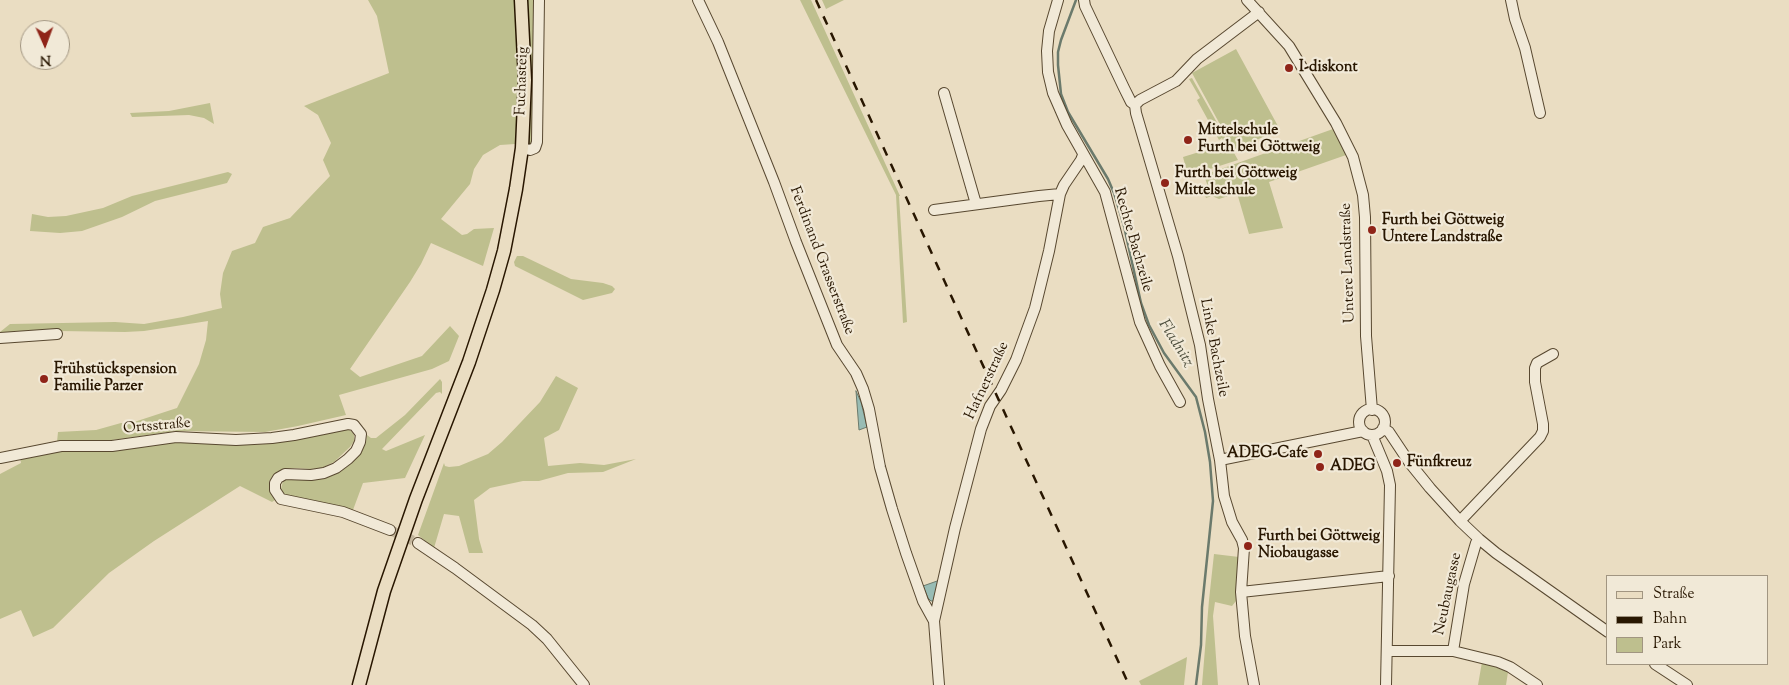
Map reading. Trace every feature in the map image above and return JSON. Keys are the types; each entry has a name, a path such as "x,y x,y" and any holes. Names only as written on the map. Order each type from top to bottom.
{"main road":[{"path":"358,685 370,638 399,547 469,362 493,290 511,217 522,148 525,80 521,0"}],"street":[{"name":"Fuchasteig","path":"522,148 530,150 535,148 537,142 539,0"},
{"name":"Ferdinand Grasserstraße","path":"698,0 718,42 837,345 856,373 863,389 880,467 892,509 923,601 934,620"},
{"name":"Rechte Bachzeile","path":"1058,0 1047,43 1048,72 1058,104 1083,155 1105,192 1136,310 1144,333 1180,402"},
{"name":"Linke Bachzeile","path":"1084,0 1085,6 1120,80 1131,102 1135,105 1178,256 1200,344 1227,508 1244,548 1241,592 1245,636 1254,685"},
{"name":"Untere Landstraße","path":"1247,0 1284,38 1311,80 1346,140 1358,175 1365,217 1366,336 1372,410"},
{"path":"1511,0 1525,48 1540,114"},
{"path":"1135,105 1140,100 1176,81 1197,59 1259,12"},
{"path":"944,93 976,204"},
{"name":"Hafnerstraße","path":"939,685 934,620 955,528 981,429 990,406 1001,390 1016,360 1035,308 1060,194 1083,155"},
{"path":"934,210 1060,194"},
{"path":"0,338 56,334"},
{"path":"1460,522 1540,437 1543,431 1543,424 1535,382 1535,368 1537,363 1553,354"},
{"path":"1220,460 1368,433 1376,434 1383,428 1385,422 1383,416 1378,411 1372,410 1364,413 1360,418 1360,423 1368,433 1388,476 1390,500 1386,685"},
{"name":"Ortsstraße","path":"0,458 61,446 112,446 176,437 254,440 294,435 348,424 354,425 361,434 360,442 356,451 348,460 324,473 285,474 278,478 275,483 275,490 281,499 343,512 390,530"},
{"path":"1383,428 1389,432 1409,462 1460,522 1496,553 1606,631"},
{"name":"Neubaugasse","path":"1387,651 1453,651 1464,584 1476,543 1479,539"},
{"path":"418,543 532,625 547,638 584,685"},
{"path":"1241,592 1389,576"},
{"path":"1453,651 1498,662 1510,667 1537,685"},
{"path":"1656,665 1688,685"}],"green space":[{"path":"368,0 515,0 519,80 515,144 500,145 483,155 474,169 470,184 441,219 462,235 474,229 494,228 483,266 431,243 410,282 350,369 360,377 422,356 450,326 459,336 449,361 432,369 339,395 346,415 298,426 265,432 176,431 105,441 57,442 58,432 96,430 121,423 128,424 177,408 199,364 206,340 208,321 144,331 59,331 0,335 0,332 10,324 115,322 144,324 222,308 220,294 223,273 232,251 255,243 263,227 290,218 330,176 323,160 331,143 318,115 304,106 389,73 377,16"},
{"path":"527,0 537,0 534,146 528,145 531,80"},
{"path":"800,0 811,0 900,196 907,322 903,323 896,195"},
{"path":"822,0 844,0 826,9"},
{"path":"1236,49 1279,128 1235,152 1192,73"},
{"path":"1192,78 1238,160 1188,176 1183,157 1225,144 1222,138 1219,140 1197,100 1200,98 1189,79"},
{"path":"210,103 214,124 204,118 189,115 132,117 130,113 169,111"},
{"path":"1333,129 1346,155 1269,182 1283,228 1249,234 1237,193 1219,199 1212,196 1206,198 1204,192 1209,190 1204,175"},
{"path":"228,172 232,174 227,183 155,201 122,217 82,231 60,233 30,231 32,214 48,217 66,216 103,208 132,196"},
{"path":"517,256 523,256 571,279 603,283 615,289 612,293 583,300 515,266 514,262"},
{"path":"556,376 578,388 559,430 544,438 548,466 580,463 604,465 636,459 603,472 568,473 539,481 523,481 490,488 474,500 479,539 483,553 469,553 459,516 444,514 434,548 418,535 444,463 445,466 449,467 459,466 488,454 540,402"},
{"path":"440,379 442,382 442,394 440,392 436,393 382,449 386,451 425,435 405,478 363,483 353,510 284,495 281,489 283,481 287,479 311,480 326,478 340,472 360,454 367,435 371,438 376,438 405,415"},
{"path":"347,429 354,435 354,441 334,462 322,468 283,469 274,474 269,482 270,491 275,500 272,502 240,486 154,541 109,573 53,628 33,637 21,610 0,619 0,474 21,463 20,457 63,449 176,442 239,445 267,444"},
{"path":"1214,554 1239,557 1236,601 1232,606 1215,602 1213,616 1218,685 1202,685 1209,600"},
{"path":"1187,657 1184,685 1141,685 1139,681"},
{"path":"1482,662 1508,672 1506,685 1478,685"}],"water":[{"path":"856,391 861,402 867,427 859,430"},
{"path":"940,580 933,601 931,601 923,586"}],"waterway":[{"name":"Fladnitz","path":"1076,0 1058,52 1061,94 1068,112 1108,179 1114,193 1124,226 1141,303 1149,325 1164,353 1196,397 1205,432 1210,462 1213,501 1196,685"}],"tunnel":[{"path":"390,530 418,543"}],"railway":[{"path":"816,0 1129,685"}],"place":[{"name":"I-diskont","path":"1289,68"},
{"name":"Mittelschule Furth bei Göttweig","path":"1188,140"},
{"name":"Furth bei Göttweig Mittelschule","path":"1165,183"},
{"name":"Furth bei Göttweig Untere Landstraße","path":"1372,230"},
{"name":"Frühstückspension Familie Parzer","path":"44,379"},
{"name":"ADEG-Cafe","path":"1318,454"},
{"name":"Fünfkreuz","path":"1397,463"},
{"name":"ADEG","path":"1320,467"},
{"name":"Furth bei Göttweig Niobaugasse","path":"1248,546"}]}
